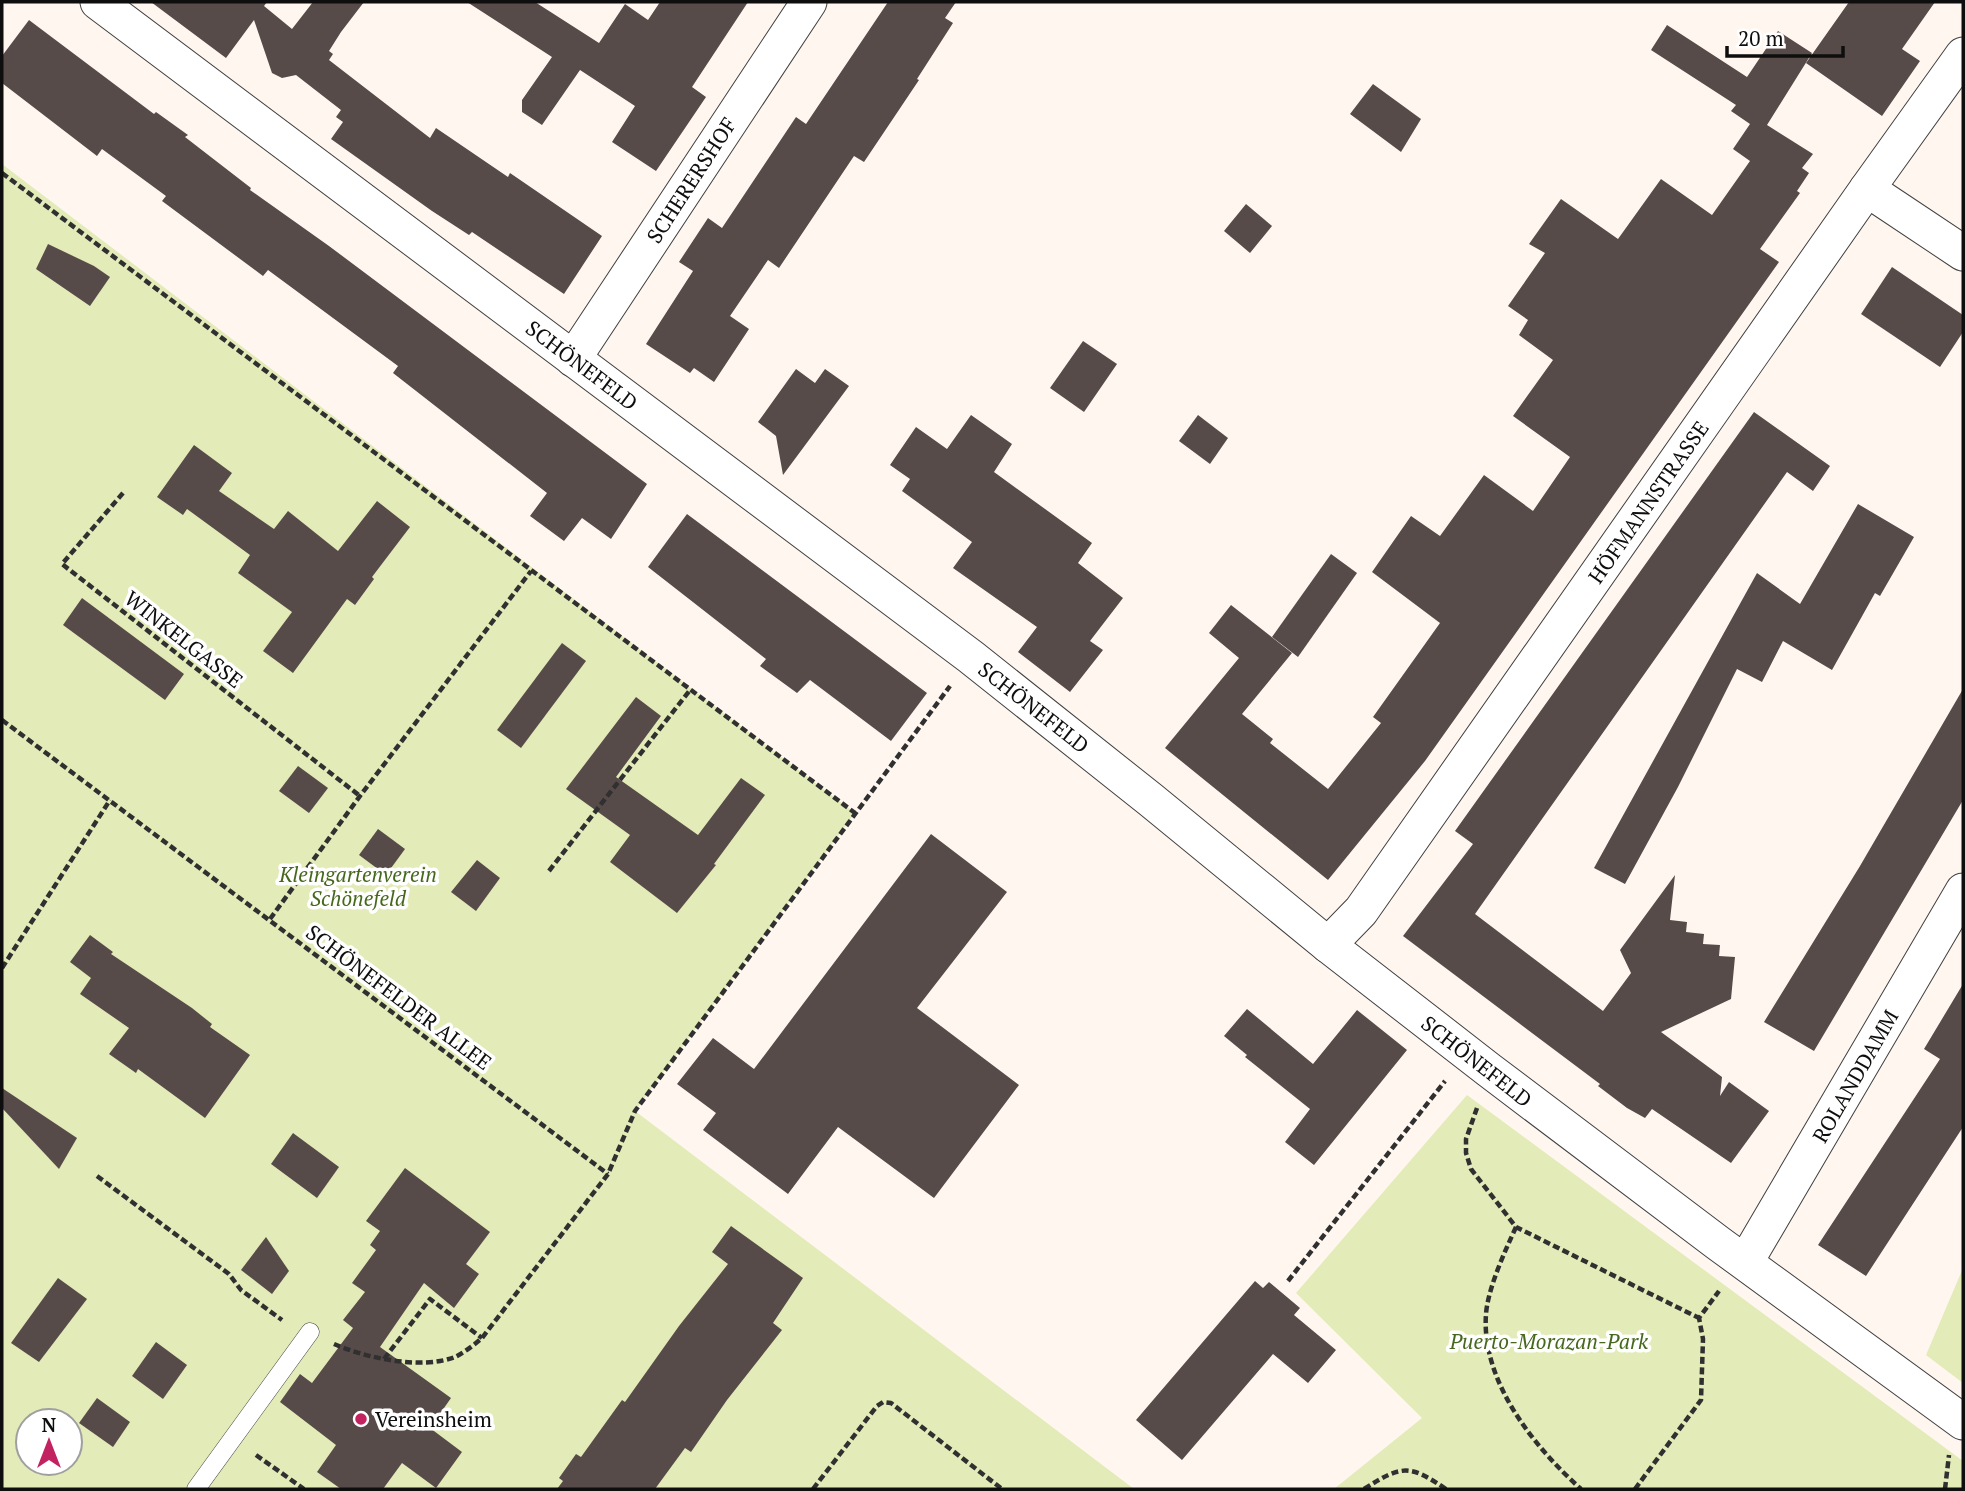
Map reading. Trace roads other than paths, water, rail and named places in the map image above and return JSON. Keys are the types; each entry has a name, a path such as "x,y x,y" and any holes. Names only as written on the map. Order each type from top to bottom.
{"street":[{"name":"SCHÖNEFELD","path":"98,2 971,657 1478,1062 1718,1243 1963,1422"},
{"name":"SCHERERSHOF","path":"573,359 809,2"},
{"name":"HÖFMANNSTRASSE","path":"1328,944 1361,911 1963,55"},
{"path":"1867,189 1963,253"},
{"name":"ROLANDDAMM","path":"1746,1261 1963,891"}],"lane":[{"path":"196,1489 310,1332"}],"place":[{"name":"Vereinsheim","path":"361,1419"}],"park label":[{"name":"Kleingartenverein Schönefeld","path":"358,886"},
{"name":"Puerto-Morazan-Park","path":"1549,1341"}]}
